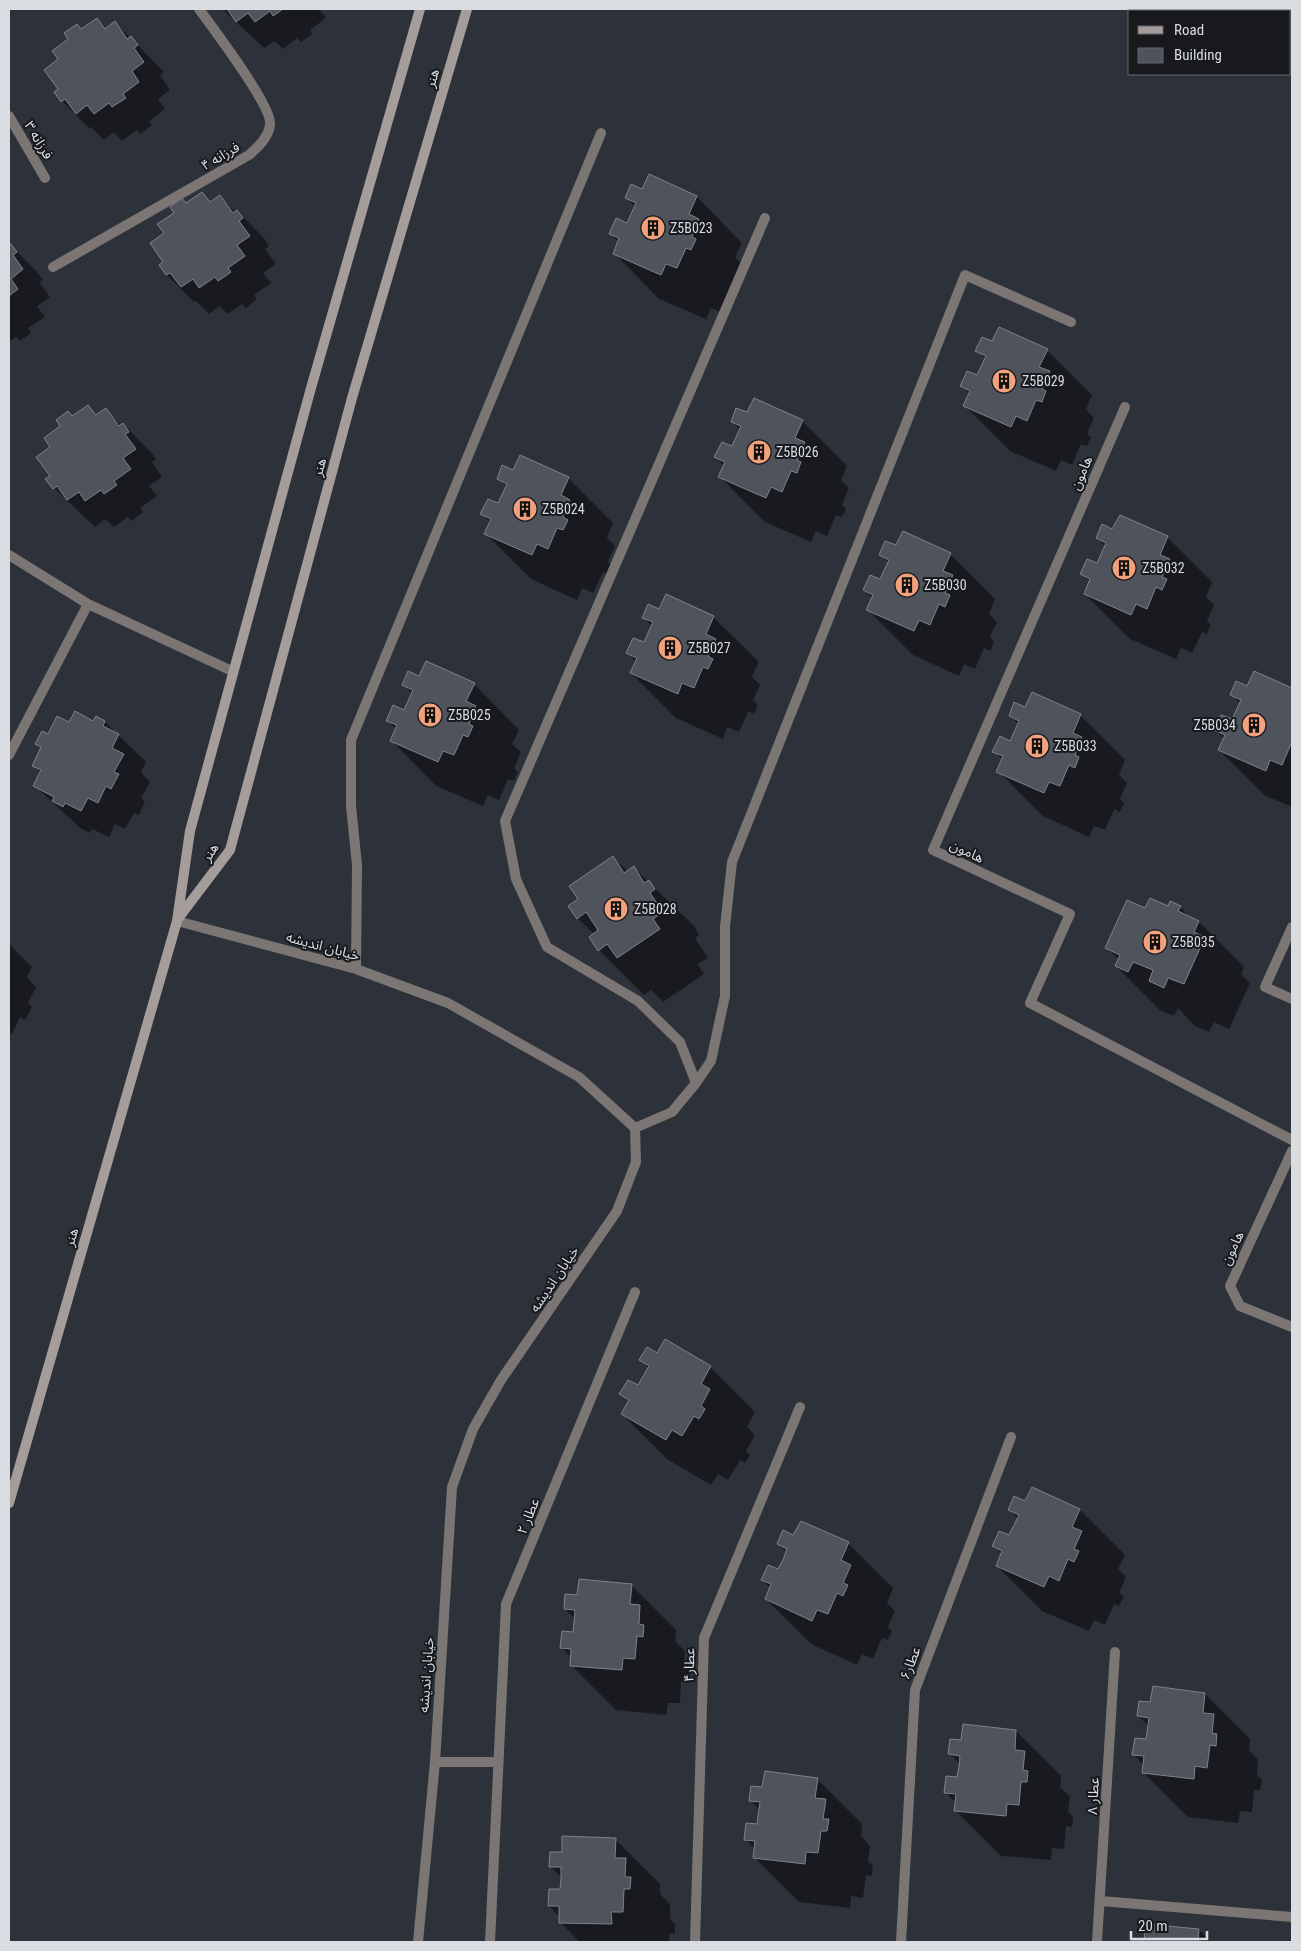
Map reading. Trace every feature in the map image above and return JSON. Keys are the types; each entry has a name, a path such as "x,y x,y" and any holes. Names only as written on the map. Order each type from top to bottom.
{"street":[{"name":"فرزانه ۴","path":"53,267 249,155 263,142 271,123 264,104 199,9"},
{"name":"هنر","path":"9,1503 177,921 190,831 232,671 420,9"},
{"name":"هنر","path":"177,921 230,850 352,398 467,9"},
{"name":"فرزانه ۳","path":"9,116 45,178"},
{"path":"356,969 357,865 351,806 351,740 601,134"},
{"path":"696,1083 680,1042 638,1001 547,946 516,879 505,821 765,218"},
{"path":"635,1128 672,1112 712,1061 725,996 725,927 732,862 965,275 1071,322"},
{"name":"هامون","path":"1125,407 933,850 1070,914 1030,1003 1292,1140"},
{"path":"10,557 88,604 232,671"},
{"path":"9,755 88,604"},
{"name":"خیابان اندیشه","path":"177,921 356,969 448,1003 579,1077 635,1128 636,1162 617,1210 501,1380 473,1429 452,1487 435,1762 418,1942"},
{"path":"1292,927 1265,987 1292,999"},
{"name":"هامون","path":"1292,1151 1230,1286 1240,1306 1292,1327"},
{"name":"عطار ۲","path":"490,1942 506,1604 636,1292"},
{"name":"عطار۴","path":"695,1942 704,1638 800,1407"},
{"name":"عطار۶","path":"901,1942 914,1690 1011,1438"},
{"name":"عطار ۸","path":"1097,1942 1115,1652"},
{"path":"435,1762 498,1762"},
{"path":"1101,1900 1292,1917"}],"building":[{"path":"227,9 283,9 273,16 270,11 255,22 248,13 236,22"},
{"path":"97,18 105,29 115,21 127,39 131,36 138,45 134,48 144,62 132,71 139,82 123,94 126,98 112,107 109,103 94,114 87,105 76,114 65,99 61,102 54,92 58,89 44,70 58,59 52,51 68,39 64,33 77,24 81,29"},
{"name":"Z5B023","path":"649,174 697,196 689,214 699,219 692,237 696,239 691,250 686,248 677,268 666,264 661,275 613,254 619,238 609,234 616,218 627,223 636,203 625,198 631,184 642,189"},
{"path":"202,192 210,202 220,195 233,213 237,210 243,218 239,221 250,236 237,245 245,256 228,268 231,272 218,281 215,277 199,288 193,279 181,287 170,273 166,275 159,265 163,262 150,243 164,233 157,224 174,213 170,207 182,198 186,203"},
{"path":"9,244 17,252 13,255 23,269 11,279 18,289 9,296"},
{"name":"Z5B029","path":"999,327 1048,349 1039,367 1050,371 1042,389 1046,391 1042,402 1036,400 1027,421 1016,416 1011,427 963,406 970,391 960,386 967,371 977,375 986,356 975,351 982,337 992,341"},
{"name":"Z5B026","path":"754,398 803,420 795,438 805,442 797,460 801,462 797,473 791,471 782,492 771,487 766,498 718,477 725,462 714,457 722,442 732,446 741,426 731,422 736,408 747,412"},
{"path":"88,405 96,415 106,408 119,426 123,423 129,432 125,434 136,449 123,458 131,469 114,481 117,485 104,494 101,490 85,501 79,492 67,500 57,486 53,489 45,479 50,476 36,457 50,447 44,438 60,426 56,420 68,411 72,416"},
{"name":"Z5B024","path":"520,455 569,477 561,495 570,500 563,517 568,520 563,530 557,528 548,549 537,544 532,555 484,534 491,519 480,514 488,499 498,503 507,484 497,479 502,465 513,470"},
{"name":"Z5B032","path":"1120,515 1168,536 1160,555 1170,559 1162,577 1167,579 1162,590 1156,587 1147,609 1136,604 1131,615 1084,594 1090,579 1080,574 1087,559 1097,563 1106,543 1096,538 1102,524 1112,529"},
{"name":"Z5B030","path":"903,531 951,553 943,571 953,575 945,593 950,595 945,607 939,604 930,625 919,620 914,631 866,610 873,595 863,590 870,575 880,579 889,560 879,555 885,541 896,545"},
{"name":"Z5B027","path":"666,594 714,616 706,634 716,639 708,656 713,659 708,669 703,667 694,688 682,683 678,694 630,673 637,658 626,653 633,638 644,642 653,622 642,618 648,604 659,609"},
{"name":"Z5B025","path":"426,661 475,683 466,701 476,706 469,724 473,726 468,737 463,735 454,755 443,751 438,762 390,741 397,725 386,721 393,705 404,710 413,690 402,685 408,671 419,676"},
{"name":"Z5B034","path":"1254,671 1292,688 1292,744 1282,765 1270,760 1266,771 1218,750 1225,735 1214,730 1221,715 1232,719 1241,700 1230,695 1236,681 1247,686"},
{"name":"Z5B033","path":"1032,692 1081,714 1073,733 1082,737 1075,755 1079,757 1075,768 1069,765 1060,786 1049,782 1044,793 996,772 1003,756 992,752 1000,736 1010,741 1019,721 1009,716 1014,702 1025,707"},
{"path":"75,711 93,721 96,716 105,721 103,726 119,734 112,748 124,754 114,772 119,774 111,789 106,786 98,803 88,798 81,811 65,803 63,807 52,801 54,797 33,786 41,770 32,766 41,747 35,744 42,731 48,734 57,716 69,722"},
{"name":"Z5B028","path":"613,856 624,873 634,866 644,883 649,880 655,889 650,893 663,912 653,919 660,929 617,958 607,944 598,951 589,937 598,930 586,912 577,919 568,906 578,899 569,886"},
{"name":"Z5B035","path":"1150,898 1168,906 1170,901 1181,906 1178,911 1199,921 1194,932 1205,937 1184,984 1168,978 1164,988 1149,981 1153,970 1133,962 1128,972 1115,966 1120,955 1105,948 1127,900 1145,908"},
{"path":"665,1339 711,1366 701,1384 710,1389 701,1406 705,1409 699,1419 694,1416 682,1436 672,1430 666,1440 621,1414 629,1400 619,1394 628,1380 638,1385 649,1366 639,1360 647,1347 657,1353"},
{"path":"1032,1487 1080,1509 1072,1527 1082,1531 1074,1549 1079,1551 1074,1562 1068,1559 1059,1581 1049,1576 1044,1587 996,1566 1002,1551 992,1546 999,1531 1009,1535 1019,1515 1008,1510 1014,1496 1025,1501"},
{"path":"801,1521 849,1542 841,1560 851,1565 843,1583 848,1585 843,1596 837,1593 828,1614 817,1610 812,1621 765,1599 771,1584 761,1580 768,1565 778,1569 783,1560 787,1549 777,1544 783,1530 793,1535"},
{"path":"579,1579 632,1584 630,1604 640,1605 639,1624 644,1625 643,1637 637,1636 635,1659 623,1658 622,1670 570,1666 571,1649 560,1648 562,1631 573,1632 574,1622 575,1610 564,1609 565,1594 577,1595"},
{"path":"1153,1686 1205,1693 1203,1713 1214,1714 1212,1733 1217,1734 1216,1746 1210,1745 1207,1768 1195,1766 1194,1779 1142,1773 1144,1756 1132,1755 1135,1738 1146,1739 1149,1718 1137,1716 1139,1701 1150,1702"},
{"path":"963,1724 1016,1730 1015,1750 1025,1751 1023,1770 1028,1771 1027,1782 1021,1782 1019,1805 1007,1804 1006,1816 954,1811 956,1794 944,1793 946,1776 957,1777 959,1767 960,1756 948,1754 950,1739 961,1740"},
{"path":"765,1771 818,1778 815,1798 826,1799 823,1819 829,1819 827,1831 821,1831 818,1853 806,1852 805,1864 753,1858 755,1841 744,1840 746,1823 757,1824 760,1802 749,1801 751,1786 762,1787"},
{"path":"562,1836 616,1838 615,1858 626,1858 625,1877 631,1877 630,1889 624,1889 623,1912 611,1912 612,1924 559,1923 559,1906 548,1906 549,1889 560,1889 561,1879 561,1867 549,1867 550,1852 562,1852"},
{"path":"1146,1924 1199,1929 1198,1942 1132,1942 1133,1939 1144,1940"}],"place":[{"name":"Z5B023","path":"653,228"},
{"name":"Z5B029","path":"1004,381"},
{"name":"Z5B026","path":"759,452"},
{"name":"Z5B024","path":"525,509"},
{"name":"Z5B032","path":"1124,568"},
{"name":"Z5B030","path":"907,585"},
{"name":"Z5B027","path":"670,648"},
{"name":"Z5B025","path":"430,715"},
{"name":"Z5B034","path":"1254,725"},
{"name":"Z5B033","path":"1037,746"},
{"name":"Z5B028","path":"616,909"},
{"name":"Z5B035","path":"1155,942"}]}
